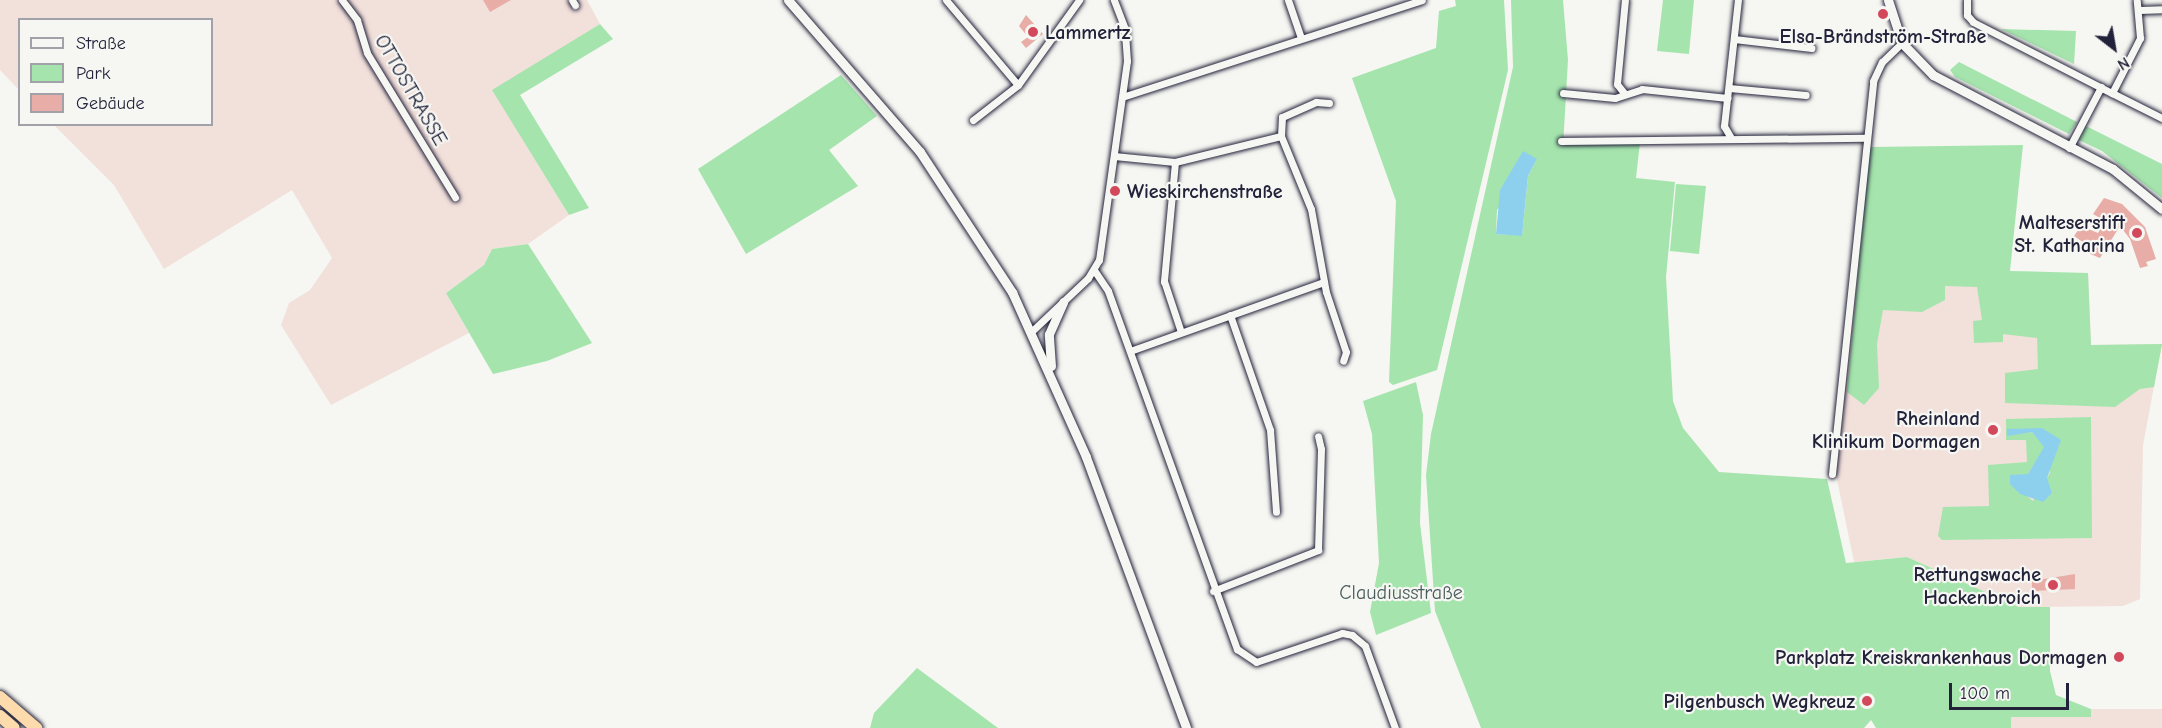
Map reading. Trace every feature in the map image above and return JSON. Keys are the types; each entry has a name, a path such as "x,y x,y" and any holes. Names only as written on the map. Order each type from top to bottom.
{"highway":[{"path":"0,697 36,728"},
{"path":"0,716 14,728"}],"main road":[{"path":"788,0 920,152 988,252 1032,331 1051,372 1186,728"},
{"path":"1888,0 1902,43 1922,66 1951,87 2131,180 2162,209"},
{"path":"1051,372 1049,334 1063,302"}],"street":[{"name":"OTTOSTRASSE","path":"342,0 357,20 367,53 455,197"},
{"path":"946,0 1018,85"},
{"path":"973,120 1018,85 1079,0"},
{"path":"1032,331 1094,270 1114,156 1127,46 1114,0"},
{"path":"1288,0 1301,38"},
{"path":"1122,97 1422,0"},
{"path":"1624,93 1617,84 1625,0"},
{"path":"1731,138 1725,126 1738,0"},
{"path":"1967,0 1967,15 1973,22 2162,118"},
{"path":"2112,93 2140,38 2137,0"},
{"path":"2139,10 2162,9"},
{"path":"1734,39 1811,48"},
{"path":"1832,474 1873,81 1882,62 1902,43"},
{"path":"2069,148 2101,87"},
{"path":"1729,88 1806,95"},
{"path":"1563,93 1615,98 1624,93 1642,89 1728,98"},
{"path":"1329,103 1316,102 1282,117 1281,136 1311,209 1324,282 1346,352 1343,361"},
{"path":"1114,156 1175,162 1281,136"},
{"path":"1562,141 1866,138"},
{"path":"1175,162 1164,281 1181,332"},
{"path":"1094,270 1104,282 1213,591 1237,649 1248,660 1273,657 1342,633 1359,639 1395,728"},
{"path":"1130,351 1324,282"},
{"path":"1230,315 1270,430 1276,512"},
{"path":"1213,591 1318,550 1321,449 1318,436"}],"shaded area":[{"path":"0,0 587,0 600,24 493,91 569,215 528,244 492,249 484,265 446,293 469,333 331,405 281,325 289,303 310,290 332,258 292,190 164,269 114,185 55,126 213,126 213,18 18,18 18,89 0,70"},
{"name":"Rheinland Klinikum Dormagen","path":"2088,273 2091,345 2162,344 2143,445 2140,599 2123,606 2019,607 1907,557 1854,562 1836,475 1858,275"},
{"path":"2091,709 2162,709 2162,728 2011,728 2011,717 2090,717"}],"green space":[{"path":"1455,0 1504,0 1508,70 1437,370 1393,385 1389,382 1396,201 1352,78 1436,48 1439,11 1456,6"},
{"path":"1511,0 1563,0 1568,60 1563,147 1568,143 1640,142 1636,178 1675,182 1666,277 1673,401 1683,428 1719,472 1827,479 1846,563 1907,557 2019,607 2050,607 2050,671 2056,695 2091,709 2091,717 2011,717 2011,728 1876,728 1871,720 1864,728 1481,728 1435,611 1426,475 1431,434 1513,67","holes":["1537,159 1528,176 1522,235 1496,234 1497,210"]},
{"path":"1663,0 1694,0 1689,54 1657,51"},
{"path":"600,24 613,39 520,95 589,208 569,215 492,90"},
{"path":"2001,29 2076,31 2074,64"},
{"path":"1959,62 2077,122 2069,134 1955,77 1950,70"},
{"path":"841,75 877,116 829,150 858,186 746,254 698,169"},
{"path":"2086,126 2162,164 2162,198 2102,151 2079,140"},
{"path":"2023,145 2010,271 2088,273 2091,345 2162,344 2154,387 2140,389 2115,407 2005,403 2005,373 2038,369 2037,338 2003,334 2003,342 1974,343 1973,321 1982,320 1977,287 1945,286 1945,300 1922,312 1883,310 1877,344 1879,388 1864,405 1847,392 1870,147"},
{"path":"1676,184 1706,186 1699,254 1670,251"},
{"path":"528,244 592,343 547,361 493,374 446,293 484,265 492,249"},
{"name":"Claudiusstraße","path":"1416,382 1423,415 1420,523 1431,613 1376,635 1370,612 1379,563 1372,434 1363,401"},
{"path":"2091,417 2092,538 1942,540 1938,536 1943,507 1989,506 1988,465 2027,462 2026,440 2006,440 2006,419","holes":["2046,430 2050,473 2033,501 2026,495 2028,474 2045,447 2032,432 2015,433"]},
{"path":"917,668 998,728 870,728 874,713"}],"water":[{"path":"1523,151 1537,159 1528,176 1522,236 1496,234 1500,190"},
{"path":"2042,428 2061,440 2047,478 2052,493 2043,502 2020,494 2010,484 2010,475 2028,474 2044,447 2032,432 2007,436 2007,429"}],"building":[{"path":"483,0 511,0 490,12"},
{"name":"Lammertz","path":"1026,15 1043,34 1026,48 1021,42 1028,37 1019,26"},
{"name":"Malteserstift St. Katharina","path":"2104,198 2122,204 2145,227 2156,259 2146,262 2148,266 2140,268 2130,239 2120,226 2100,258 2083,251 2087,245 2074,236 2081,226 2098,233 2105,221 2093,214"},
{"name":"Rettungswache Hackenbroich","path":"2075,574 2075,589 2032,591 2032,581"}],"place":[{"name":"Elsa-Brändström-Straße","path":"1883,14"},
{"name":"Lammertz","path":"1033,32"},
{"name":"Wieskirchenstraße","path":"1115,191"},
{"name":"Malteserstift St. Katharina","path":"2137,233"},
{"name":"Rheinland Klinikum Dormagen","path":"1993,430"},
{"name":"Rettungswache Hackenbroich","path":"2053,585"},
{"name":"Parkplatz Kreiskrankenhaus Dormagen","path":"2119,657"},
{"name":"Pilgenbusch Wegkreuz","path":"1867,701"}]}
